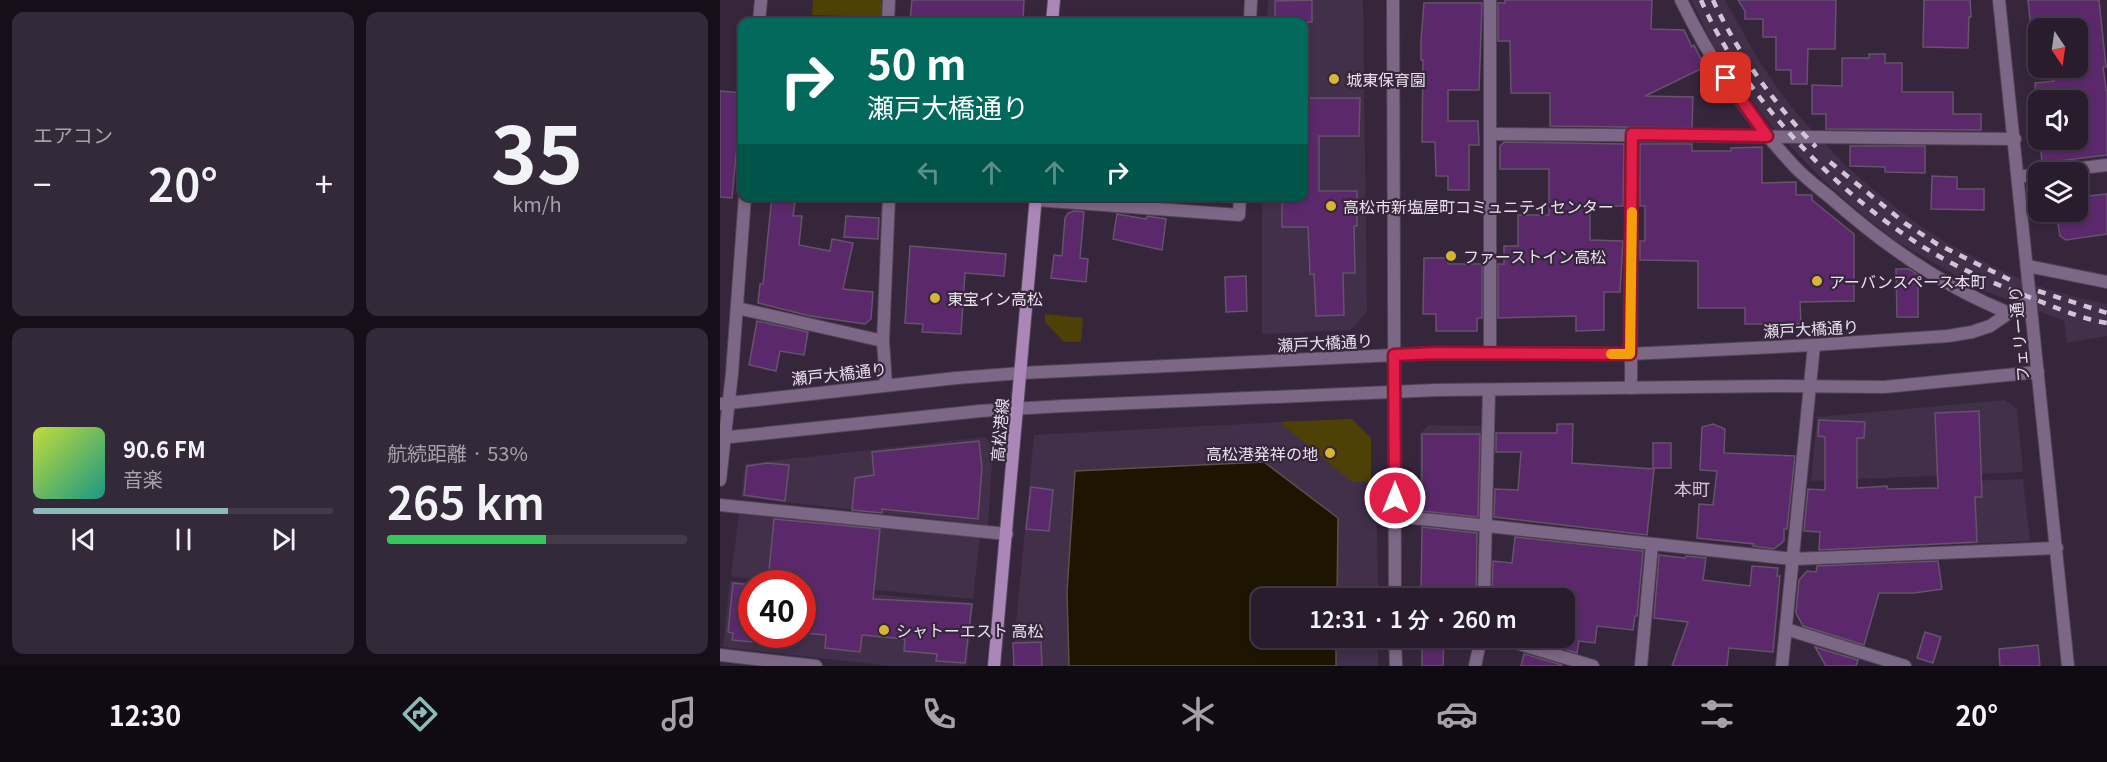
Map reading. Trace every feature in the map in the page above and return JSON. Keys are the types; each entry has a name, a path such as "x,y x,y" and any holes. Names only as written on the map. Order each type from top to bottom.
{"main road":[{"path":"1052,18 1054,0"},
{"name":"高松港線","path":"994,666 1036,201"}],"street":[{"path":"759,18 760,0"},
{"path":"888,18 889,0"},
{"path":"1250,18 1251,0"},
{"path":"1394,0 1395,588"},
{"path":"1490,0 1490,353"},
{"path":"1681,0 1736,93 1767,136 1796,169 1869,232 1921,267 1985,303 2009,313"},
{"name":"フェリー通り","path":"1999,0 2068,666"},
{"path":"1490,134 2015,139"},
{"path":"1630,388 1632,134"},
{"path":"2088,167 2107,165"},
{"path":"2019,177 2028,176"},
{"path":"720,480 724,403 737,308 745,201"},
{"path":"886,385 882,341 888,201"},
{"path":"1061,201 1239,215 1240,201"},
{"path":"2028,266 2107,282"},
{"name":"瀬戸大橋通り","path":"724,403 1020,373 1436,353 1630,354 1948,336 1990,326 2031,298"},
{"path":"737,308 882,341"},
{"path":"1782,666 1814,345"},
{"path":"723,438 1017,409 1395,392 1884,387 2038,372"},
{"path":"1484,588 1490,390"},
{"path":"720,505 1007,534"},
{"path":"1395,516 1793,559 2057,548"},
{"path":"1641,666 1652,545"},
{"path":"1786,629 1905,666"},
{"path":"1395,648 1396,666"},
{"path":"1475,666 1479,648"},
{"path":"1533,648 1593,666"},
{"path":"720,655 816,666"}],"shaded area":[{"path":"813,0 883,0 883,17 812,15"},
{"path":"1268,0 1363,0 1367,312 1351,330 1262,334 1262,201 1308,201 1308,18 1267,18"},
{"path":"1691,0 1725,0 1759,61 1799,116 1845,165 1874,190 1913,221 1947,243 1998,269 2034,285 2107,304 2107,336 2067,343 2064,321 1979,289 1896,241 1858,211 1824,181 1773,128 1741,87 1713,45"},
{"path":"1045,314 1083,318 1081,342 1064,342 1045,322"},
{"path":"2005,400 2017,409 2023,472 1811,481 1817,417"},
{"path":"1352,419 1371,438 1371,482 1352,482 1280,422"},
{"path":"1280,422 1352,482 1371,482 1377,530 1378,588 1337,588 1338,518 1067,592 1069,666 1012,666 1034,435"},
{"path":"1429,425 1483,426 1482,483 1420,481 1420,434"},
{"path":"985,437 993,446 988,525 741,497 745,464"},
{"path":"1264,462 1338,518 1337,588 1251,588 1251,648 1336,648 1336,666 1069,666 1067,592 1075,471"},
{"path":"2023,479 2030,541 1942,545 1940,482"},
{"path":"739,514 980,537 973,599 816,585 816,570 738,570 738,578 731,577"},
{"path":"730,581 738,582 738,648 816,648 816,589 973,603 967,666 890,666 723,647"},
{"path":"1336,648 1378,648 1378,666 1336,666"}],"building":[{"path":"912,0 1024,0 1023,18 910,18"},
{"path":"1312,0 1312,22 1308,22 1308,18 1275,18 1275,1"},
{"path":"1505,0 1652,0 1651,29 1684,30 1705,67 1645,96 1693,97 1692,128 1550,126 1550,93 1511,93 1510,41 1498,41 1498,3 1505,3"},
{"path":"1738,0 1836,0 1835,49 1808,49 1807,84 1791,84 1791,70 1776,70 1776,37 1763,37 1763,19 1745,19 1745,11"},
{"path":"1924,0 1970,0 1968,48 1923,47"},
{"path":"2028,0 2099,0 2106,67 2103,67 2107,96 2107,155 2042,162 2041,150 2088,150 2088,90 2035,90 2035,83 2054,81 2054,78 2088,78 2088,18 2030,18"},
{"path":"1424,3 1482,3 1479,90 1448,90 1448,121 1478,121 1479,145 1469,145 1469,190 1448,190 1448,176 1436,176 1435,142 1422,142 1423,60 1421,60 1421,40"},
{"path":"1869,54 1885,54 1885,63 1902,63 1902,92 1953,92 1953,114 1981,114 1981,130 1826,129 1826,114 1812,114 1812,85 1842,86 1842,58 1869,58"},
{"path":"720,91 738,93 738,135 732,198 720,197"},
{"path":"1308,98 1360,98 1359,136 1319,136 1319,191 1357,191 1357,226 1354,226 1355,273 1343,273 1344,315 1316,316 1314,274 1310,274 1308,227 1282,227 1282,201 1308,201"},
{"path":"1504,142 1624,144 1623,206 1590,206 1590,240 1623,241 1620,292 1604,292 1604,330 1576,331 1576,316 1498,318 1498,264 1504,264 1504,246 1518,246 1518,215 1549,215 1549,169 1500,169 1500,146"},
{"path":"1640,144 1692,144 1692,151 1731,151 1731,148 1762,147 1762,183 1796,182 1796,195 1812,195 1812,200 1854,234 1854,301 1800,302 1801,324 1745,324 1745,308 1698,308 1698,261 1640,260 1640,241 1645,241 1645,206 1640,206"},
{"path":"1850,146 1925,146 1925,173 1885,172 1885,167 1850,166"},
{"path":"1932,176 1957,177 1957,189 1984,189 1984,210 1931,209"},
{"path":"2107,194 2107,234 2066,240 2060,236 2058,222 2088,222 2088,196"},
{"path":"771,201 795,201 793,216 802,216 799,245 830,251 832,239 853,243 843,289 873,292 871,319 865,324 810,316 758,303 760,284 763,284"},
{"path":"1084,212 1080,258 1088,259 1086,282 1051,278 1054,255 1062,256 1065,218 1068,213"},
{"path":"1117,214 1146,219 1147,216 1166,219 1162,250 1113,239"},
{"path":"846,216 879,218 878,239 844,237"},
{"name":"東宝イン高松","path":"910,246 1006,254 1004,276 965,273 961,334 922,332 923,324 905,323"},
{"name":"ファーストイン高松","path":"1424,258 1448,258 1448,264 1482,264 1482,318 1477,318 1477,331 1436,331 1436,314 1423,314"},
{"path":"1896,269 1909,269 1918,275 1918,317 1897,317"},
{"path":"1246,276 1247,311 1226,312 1225,277"},
{"path":"757,321 808,332 804,355 780,351 776,371 749,365"},
{"path":"1979,411 1982,497 1975,497 1977,542 1819,550 1820,532 1804,531 1808,489 1825,490 1825,437 1818,436 1819,420 1865,422 1864,438 1857,438 1857,488 1887,486 1888,489 1938,488 1935,413"},
{"path":"1557,424 1573,424 1572,463 1654,469 1647,535 1494,517 1495,489 1518,490 1521,452 1496,452 1496,433 1557,433"},
{"path":"1713,424 1725,429 1724,453 1795,456 1787,529 1784,529 1784,541 1774,549 1753,546 1754,544 1697,538 1699,504 1713,505 1717,471 1700,470 1702,427"},
{"path":"1422,434 1480,434 1478,517 1422,511"},
{"path":"979,441 982,468 978,519 882,509 882,513 852,510 855,478 874,475 872,452"},
{"path":"1653,443 1671,443 1671,468 1653,468"},
{"path":"767,463 789,465 785,501 744,495 747,466"},
{"path":"1031,487 1053,490 1049,531 1026,529"},
{"path":"774,519 880,529 873,599 972,604 965,663 936,661 937,654 904,651 905,639 862,635 860,652 825,648 826,635 816,634 816,570 769,570"},
{"path":"1422,527 1477,533 1476,588 1421,588"},
{"path":"1515,537 1643,551 1637,616 1635,616 1633,630 1597,626 1595,643 1579,641 1577,653 1561,648 1575,648 1575,588 1492,588 1493,561 1512,563"},
{"path":"1659,555 1706,558 1703,580 1750,586 1752,566 1778,568 1777,576 1780,576 1773,652 1729,648 1727,666 1672,666 1688,622 1654,618"},
{"path":"1938,561 1942,589 1914,593 1879,593 1864,645 1803,626 1796,613 1799,580 1807,571 1816,572 1817,566"},
{"path":"733,583 738,584 738,641 732,640 733,633 728,632"},
{"path":"1925,632 1941,637 1933,663 1917,658"},
{"path":"1041,642 1042,666 1014,666 1013,643"},
{"path":"2038,645 2040,666 2000,666 1999,649"},
{"path":"1815,647 1858,660 1856,666 1826,666"},
{"path":"1422,648 1444,648 1443,666 1422,666"},
{"path":"1524,654 1562,665 1562,666 1521,666"}],"railway":[{"path":"1701,0 1720,37 1769,110 1831,176 1865,205 1900,232 1959,267 2061,309 2107,323"},
{"path":"1713,0 1758,78 1816,147"},
{"path":"1830,162 1906,224 1937,244 2010,280"},
{"path":"2038,291 2107,313"}],"slow traffic":[{"path":"1611,354 1630,354 1632,212"}],"place":[{"name":"城東保育園","path":"1334,79"},
{"name":"高松市新塩屋町コミュニティセンター","path":"1331,206"},
{"name":"ファーストイン高松","path":"1451,256"},
{"name":"アーバンスペース本町","path":"1817,281"},
{"name":"東宝イン高松","path":"935,298"},
{"name":"高松港発祥の地","path":"1330,453"},
{"name":"シャトーエスト 高松","path":"884,630"}],"district":[{"name":"本町","path":"1692,488"}],"route":[{"path":"1395,498 1394,355 1436,353 1630,354 1632,134 1767,136 1726,78"}]}
